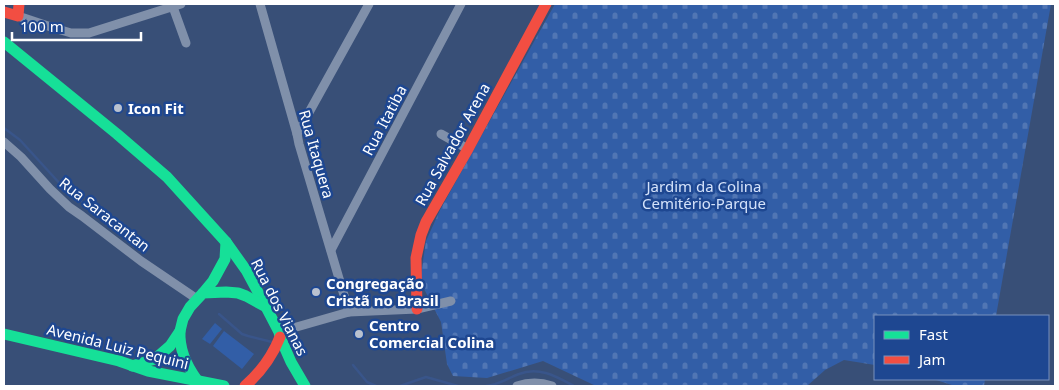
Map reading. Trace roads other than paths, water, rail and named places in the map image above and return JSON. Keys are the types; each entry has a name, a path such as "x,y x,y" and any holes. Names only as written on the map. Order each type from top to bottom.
{"street":[{"name":"Rua Itaquera","path":"260,4 349,312"},
{"path":"297,134 369,4"},
{"name":"Rua Itatiba","path":"331,250 461,4"},
{"name":"Rua Salvador Arena","path":"417,309 416,258 426,222 468,149 546,4"},
{"path":"4,12 18,10 54,28 71,33 89,33 177,5 186,43"},
{"name":"Rua dos Vianas","path":"4,42 162,172 198,210 226,242 246,270 280,334 295,370 305,386"},
{"path":"441,134 468,149"},
{"name":"Rua Saracantan","path":"4,142 69,207 141,261 200,296"},
{"path":"197,380 186,364 182,354 180,331 183,319 190,307 213,281 225,259 226,242"},
{"path":"200,296 226,292 235,293 246,296 266,307"},
{"path":"245,386 265,367 272,356 280,334 349,312 417,309 451,301"},
{"path":"132,366 155,359 170,346 180,331"},
{"name":"Avenida Luiz Pequini","path":"4,334 119,361 157,373 224,386"},
{"path":"517,386 532,382 552,386"}],"waterway":[{"path":"4,128 20,140 62,186 140,247"},
{"path":"219,314 242,334 272,342"},
{"path":"353,365 367,382 376,386"},
{"path":"486,386 499,383 519,374 534,371 548,374 574,386"},
{"path":"400,386 426,377 458,386"}],"place":[{"name":"Icon Fit","path":"118,108"},
{"name":"Congregação Cristã no Brasil","path":"316,292"},
{"name":"Centro Comercial Colina","path":"359,334"}],"park label":[{"name":"Jardim da Colina Cemitério-Parque","path":"704,194"}]}
